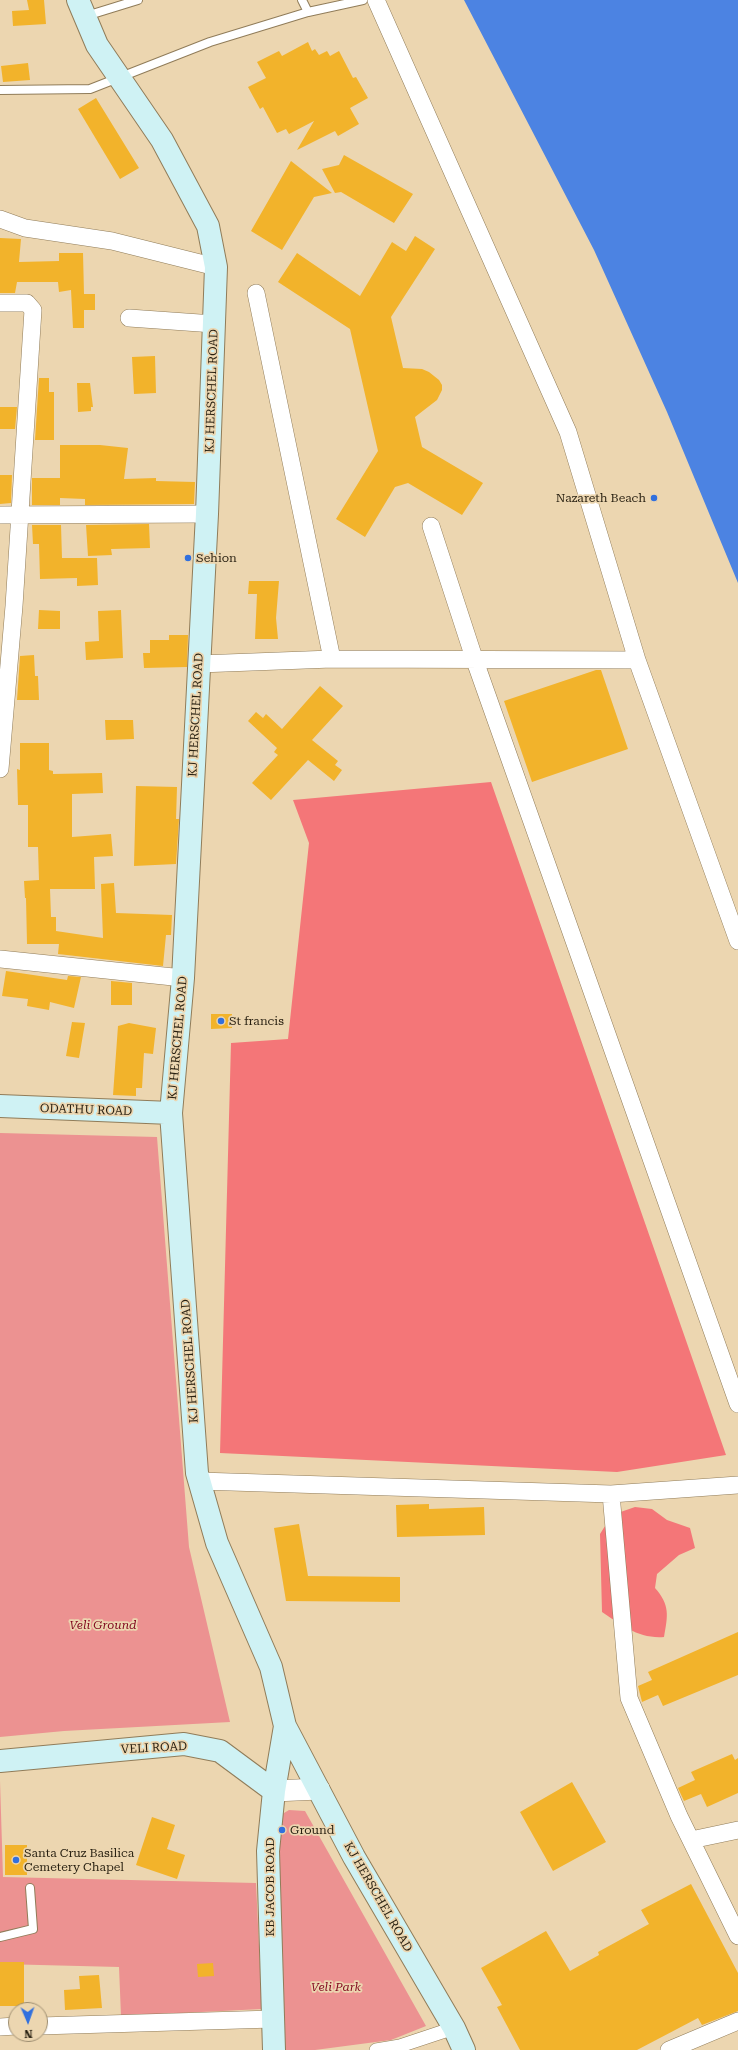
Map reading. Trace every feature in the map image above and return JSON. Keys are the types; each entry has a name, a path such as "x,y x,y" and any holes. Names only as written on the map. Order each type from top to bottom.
{"main road":[{"name":"KJ HERSCHEL ROAD","path":"82,8 97,45 117,77 162,140 208,226 216,267 207,514 183,978 171,1113 199,1481 217,1543 271,1667 285,1726 354,1856 454,2028 464,2050"},
{"name":"ODATHU ROAD","path":"0,1106 171,1113"},
{"name":"KB JACOB ROAD","path":"274,2050 268,1851 274,1791 285,1726"},
{"name":"VELI ROAD","path":"0,1761 184,1744 220,1751 274,1791"}],"street":[{"path":"376,0 568,432 637,660 738,941"},
{"path":"0,219 25,228 112,242 216,267"},
{"path":"256,293 332,659"},
{"path":"0,303 27,303 33,310 20,515 4,668 0,769"},
{"path":"129,318 214,324"},
{"path":"0,515 207,514"},
{"path":"431,526 475,661 738,1404"},
{"path":"199,664 332,659 475,661 637,660"},
{"path":"0,959 183,978"},
{"path":"199,1481 611,1494 738,1485"},
{"path":"611,1494 629,1698 691,1840 738,1936"},
{"path":"274,1791 319,1789"},
{"path":"691,1840 738,1830"},
{"path":"48,2026 273,2019"},
{"path":"669,2050 738,2021"},
{"path":"376,2050 400,2046 454,2028"}],"lane":[{"path":"82,8 138,0"},
{"path":"302,0 308,12"},
{"path":"0,90 90,89 117,77 210,42 308,12 363,0"},
{"path":"0,1938 33,1929 30,1888"}],"green space":[{"name":"Veli Ground","path":"0,1133 157,1137 189,1547 230,1722 64,1731 0,1737"},
{"path":"0,1781 3,1877 256,1883 262,2009 121,2016 119,1967 0,1964"},
{"name":"Veli Park","path":"289,1810 305,1811 426,2026 391,2040 315,2050 278,2050 275,1826 279,1816"}],"shaded area":[{"path":"491,782 726,1455 617,1472 220,1453 231,1043 288,1039 309,843 293,800"},
{"path":"635,1507 652,1509 667,1520 690,1528 695,1548 679,1555 657,1574 655,1588 660,1594 667,1611 664,1637 646,1636 638,1633 623,1626 602,1612 600,1534 612,1515"}],"water":[{"path":"464,0 738,0 738,583 667,412 594,250"}],"building":[{"path":"27,0 44,0 46,24 13,26 12,11 29,10"},
{"path":"308,42 312,51 315,49 319,55 327,51 330,56 339,51 353,78 356,77 368,98 350,108 359,124 338,136 335,131 297,150 314,121 289,134 286,129 277,133 263,107 260,109 248,87 266,78 257,62 279,51 282,56"},
{"path":"28,63 30,80 3,82 1,66"},
{"path":"96,98 139,168 120,179 78,109"},
{"path":"344,155 413,194 394,223 341,192 335,193 322,169 339,165"},
{"path":"291,161 332,193 314,197 282,250 251,231"},
{"path":"415,236 435,249 391,317 403,368 422,369 429,372 439,380 442,385 442,390 437,400 415,417 422,447 483,483 462,515 408,483 395,487 365,537 336,519 378,451 350,329 278,282 297,253 360,296 392,242 406,251"},
{"path":"0,238 21,239 19,262 59,261 59,253 83,253 84,294 95,294 95,310 84,310 84,328 73,328 71,290 59,292 58,282 17,282 15,293 0,293"},
{"path":"155,356 156,393 134,394 132,357"},
{"path":"39,378 49,378 49,392 54,392 54,440 35,440"},
{"path":"77,383 90,383 93,407 91,407 91,411 78,412"},
{"path":"0,407 17,407 15,429 0,429"},
{"path":"60,445 100,445 128,448 124,479 156,478 156,481 195,482 194,504 85,505 85,499 60,498 60,505 32,505 32,478 60,478"},
{"path":"0,475 12,475 11,503 0,504"},
{"path":"149,524 150,548 111,549 112,555 88,556 86,525"},
{"path":"32,525 61,525 62,558 97,558 98,585 77,586 77,578 40,579 39,544 33,544"},
{"path":"249,581 279,581 276,618 278,639 255,639 257,594 248,594"},
{"path":"39,610 60,611 60,629 38,629"},
{"path":"121,610 123,658 86,660 85,642 99,641 98,611"},
{"path":"169,635 188,635 187,667 144,668 143,653 150,653 150,640 169,640"},
{"path":"34,655 35,676 38,676 39,700 17,700 20,656"},
{"path":"596,670 601,670 628,749 532,782 504,701"},
{"path":"320,686 343,706 312,740 338,761 335,765 342,770 334,781 308,760 271,800 252,783 278,755 274,752 277,748 248,721 256,712 263,718 266,714 282,729"},
{"path":"105,720 133,720 134,739 106,740"},
{"path":"20,743 49,743 49,770 53,771 53,774 102,773 103,793 72,794 72,837 111,834 113,856 94,857 95,889 50,889 51,917 56,917 56,931 103,938 101,884 114,883 116,913 172,915 171,935 166,935 163,966 58,954 59,944 27,944 24,881 39,880 38,847 28,847 28,805 18,805 17,769 20,770"},
{"path":"136,786 177,787 176,819 179,819 176,864 134,866"},
{"path":"6,971 67,980 68,976 81,977 74,1008 50,1002 49,1010 27,1006 28,999 2,996"},
{"path":"111,981 132,983 132,1005 111,1005"},
{"name":"St francis","path":"211,1014 232,1014 232,1028 211,1029"},
{"path":"72,1022 85,1023 79,1058 66,1056"},
{"path":"129,1023 156,1028 153,1054 144,1053 142,1088 136,1088 136,1096 113,1095 118,1026"},
{"path":"429,1504 429,1509 484,1507 485,1535 397,1537 396,1505"},
{"path":"299,1524 308,1576 400,1577 400,1602 286,1601 274,1528"},
{"path":"738,1632 738,1675 663,1706 658,1695 642,1702 638,1686 652,1680 648,1672"},
{"path":"732,1754 735,1760 738,1758 738,1793 707,1807 701,1794 684,1801 678,1788 695,1780 691,1772"},
{"path":"572,1782 606,1842 553,1871 520,1812"},
{"path":"152,1817 175,1825 167,1849 185,1855 177,1879 136,1865"},
{"name":"Santa Cruz Basilica Cemetery Chapel","path":"5,1845 27,1845 27,1875 5,1875"},
{"path":"691,1884 738,1973 738,2011 702,2025 698,2018 637,2050 520,2050 497,2007 502,2005 481,1968 546,1931 570,1971 599,1955 598,1952 649,1924 641,1910"},
{"path":"0,1962 24,1962 24,2002 8,2002 8,2006 0,2006"},
{"path":"213,1963 214,1976 198,1977 197,1964"},
{"path":"99,1975 102,2008 65,2010 64,1990 80,1989 79,1976"}],"place":[{"name":"Nazareth Beach","path":"654,498"},
{"name":"Sehion","path":"188,558"},
{"name":"St francis","path":"221,1021"},
{"name":"Ground","path":"282,1830"},
{"name":"Santa Cruz Basilica Cemetery Chapel","path":"16,1860"}]}
